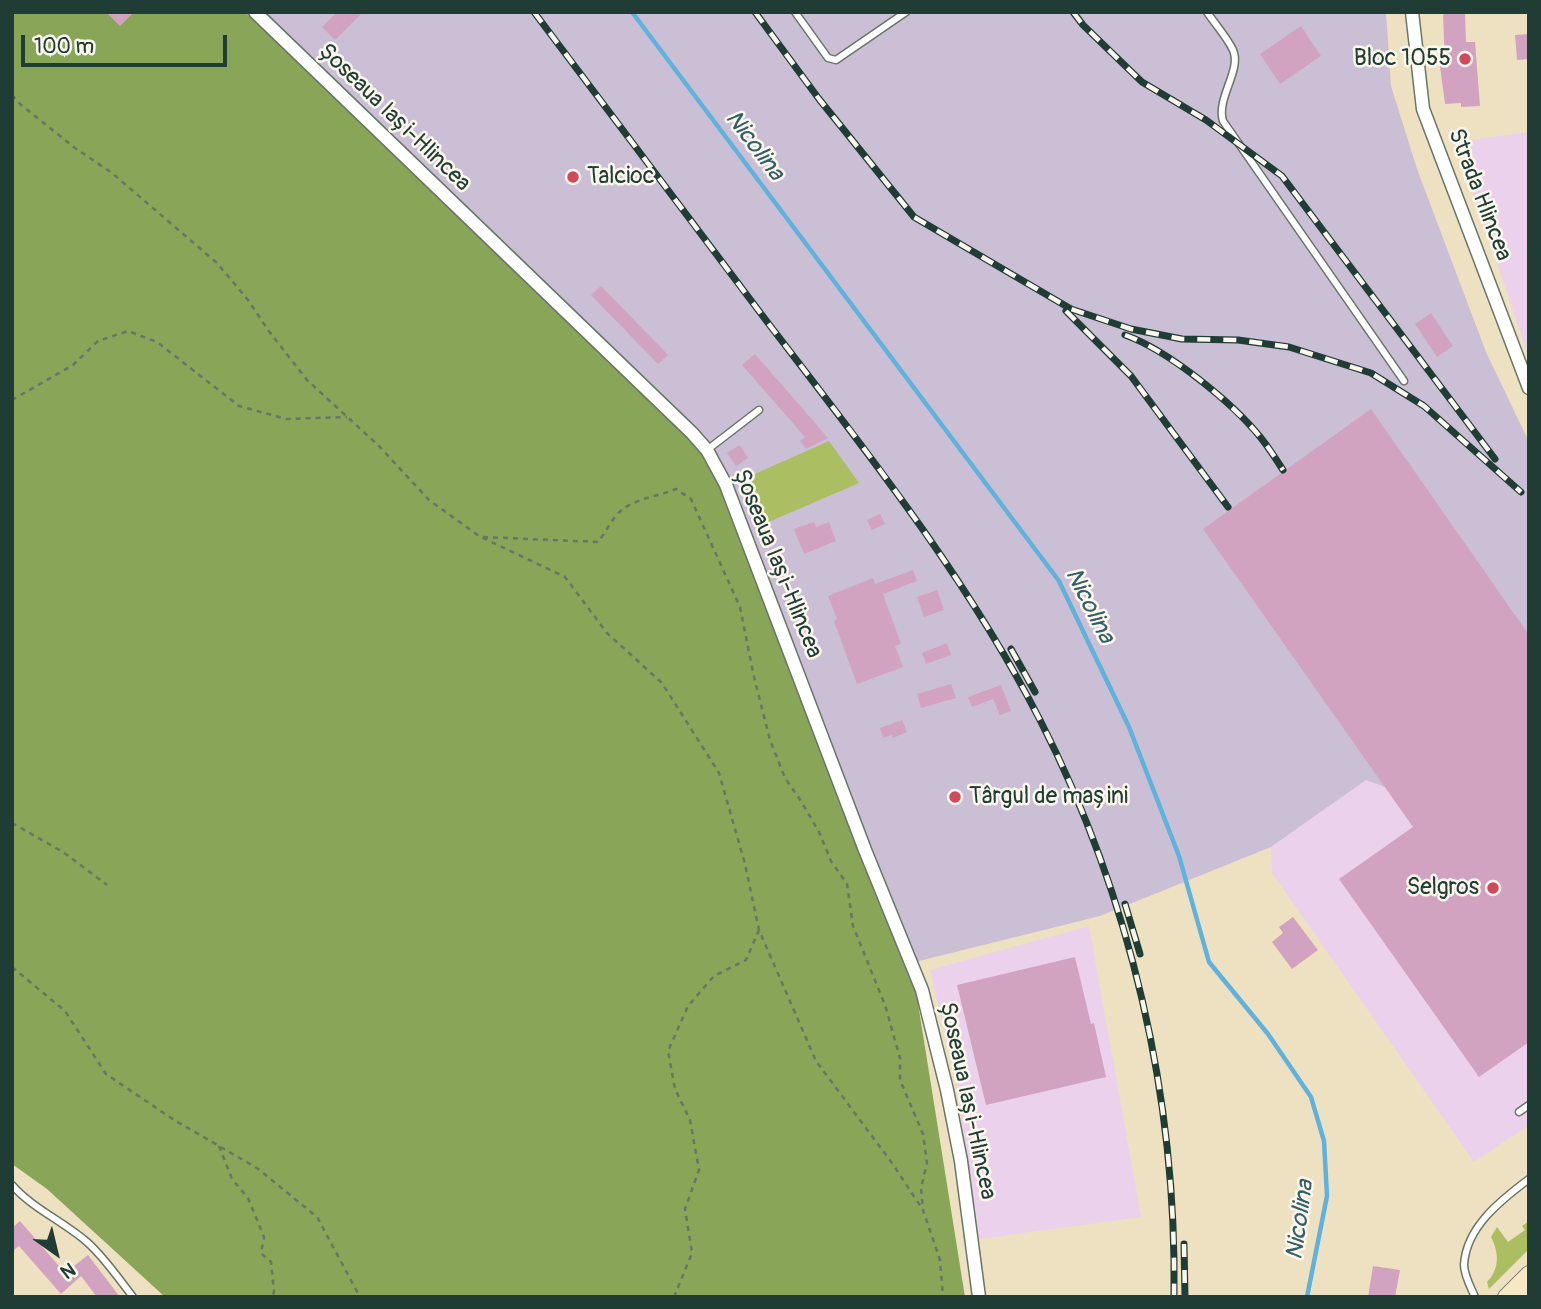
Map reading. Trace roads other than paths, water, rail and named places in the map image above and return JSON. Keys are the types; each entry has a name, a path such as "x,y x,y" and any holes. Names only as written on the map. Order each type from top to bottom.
{"main road":[{"path":"1506,1297 1529,1274"}],"street":[{"name":"Șoseaua Iași-Hlincea","path":"255,12 707,450 726,485 865,850 922,990 956,1137 975,1251 979,1297"},
{"name":"Strada Hlincea","path":"1412,12 1423,108 1529,388"}],"lane":[{"path":"795,12 828,58 836,60 906,12"},
{"path":"1207,12 1234,51 1235,60 1220,111 1223,121 1405,381"},
{"path":"707,450 759,410"},
{"path":"1518,1112 1529,1105"},
{"path":"1475,1297 1464,1267 1469,1246 1484,1217 1529,1180"},
{"path":"12,1185 24,1198 85,1240 101,1255 133,1297"}],"waterway":[{"name":"Nicolina","path":"632,12 1059,581 1129,727 1179,856 1209,962 1268,1034 1311,1097 1324,1141 1327,1196 1307,1297"}],"railway":[{"path":"534,12 912,514 980,615 1040,720 1100,857 1142,1000 1157,1073 1167,1148 1173,1222 1174,1297"},
{"path":"755,12 819,99 914,217 1071,309 1131,329 1182,339 1238,340 1289,347 1371,373 1424,406 1521,492"},
{"path":"1073,12 1142,82 1206,120 1282,176 1495,459"},
{"path":"1066,311 1131,376 1228,507"},
{"path":"1125,335 1160,352 1217,394 1249,424 1283,470"},
{"path":"1011,649 1035,692"},
{"path":"1125,904 1140,954"},
{"path":"1184,1244 1185,1297"}],"place":[{"name":"Bloc 1055","path":"1465,59"},
{"name":"Talcioc","path":"573,177"},
{"name":"Târgul de mașini","path":"955,797"},
{"name":"Selgros","path":"1493,888"}]}
